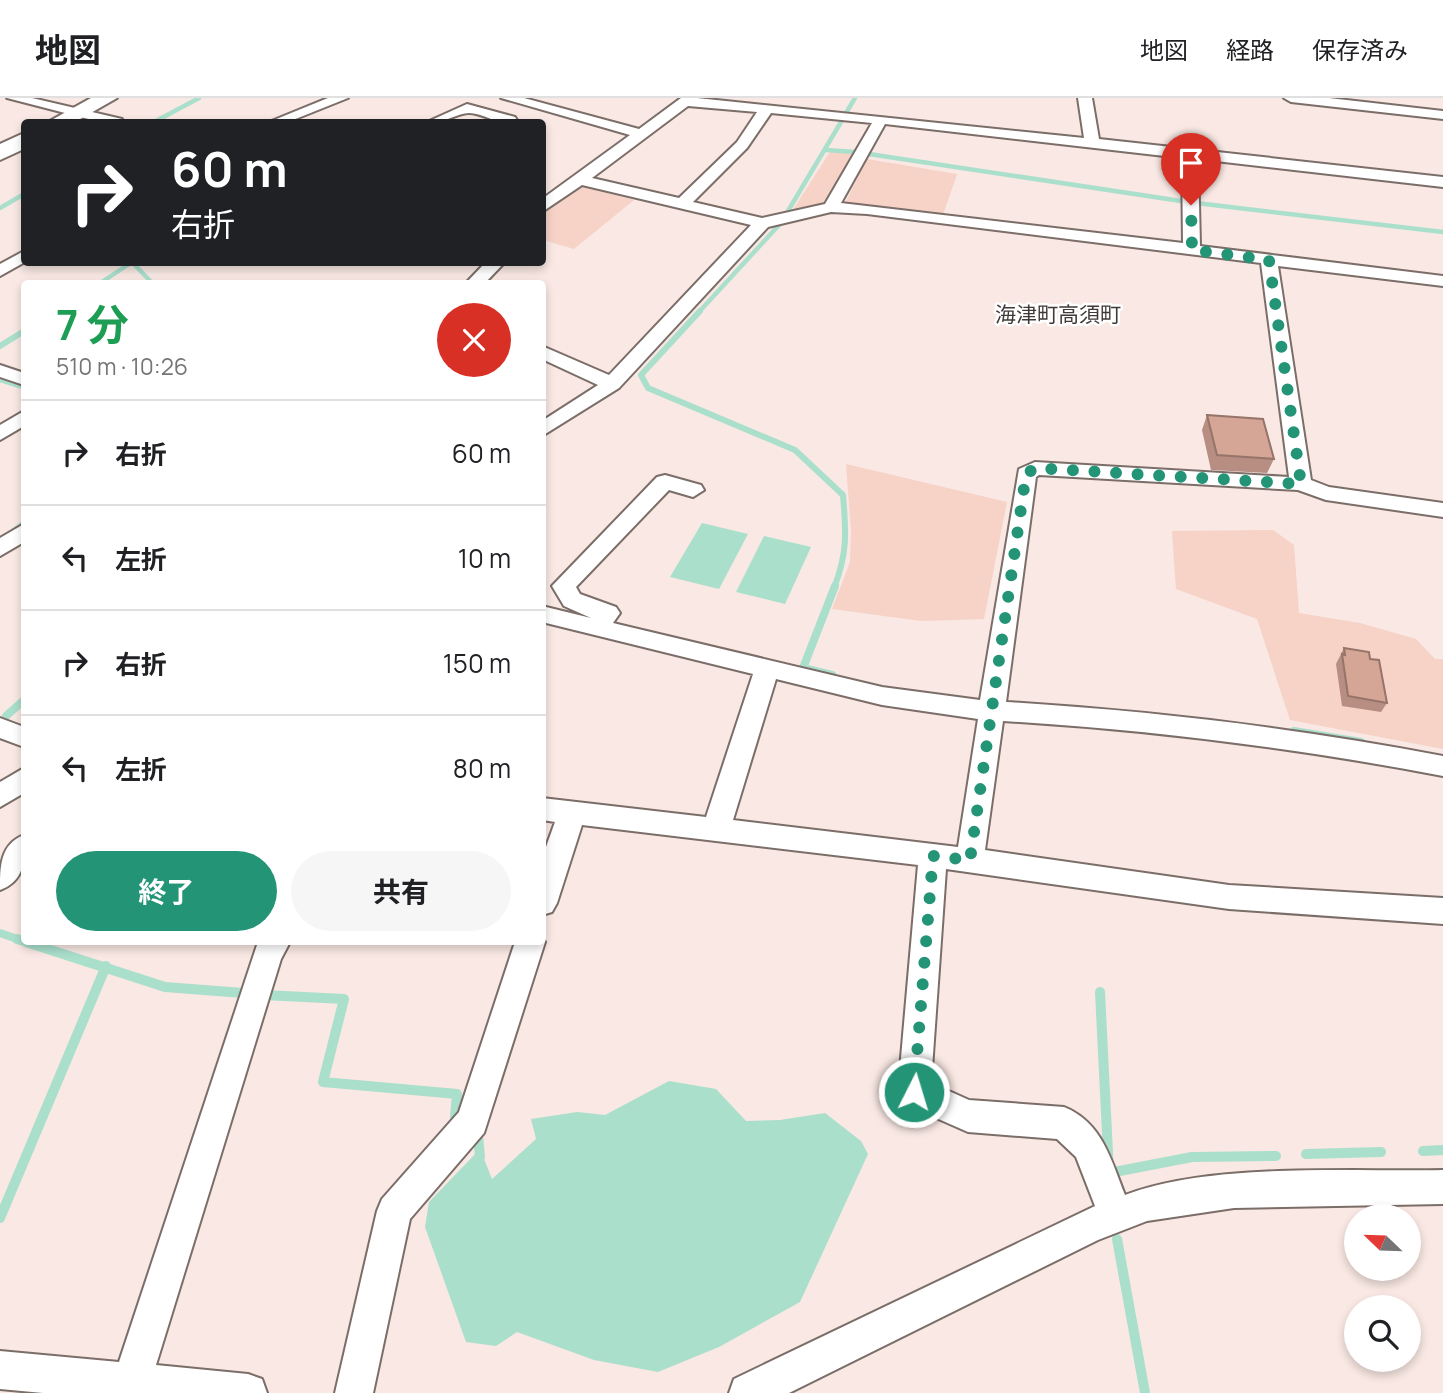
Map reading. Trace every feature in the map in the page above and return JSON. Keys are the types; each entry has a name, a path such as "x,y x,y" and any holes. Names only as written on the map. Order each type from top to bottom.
{"main road":[{"path":"68,118 107,98"},
{"path":"0,153 21,142"}],"street":[{"path":"14,98 68,118"},
{"path":"284,119 341,98"},
{"path":"508,98 642,134"},
{"path":"859,117 868,98"},
{"path":"1085,98 1092,143"},
{"path":"1291,98 1443,117"},
{"path":"546,204 688,100 1443,182"},
{"path":"512,119 536,105"},
{"path":"441,119 467,107 502,119"},
{"path":"682,204 742,145 767,108"},
{"path":"831,207 881,120"},
{"path":"1190,155 1192,250"},
{"path":"581,180 762,223 831,207 1443,281"},
{"path":"546,427 612,384 762,223"},
{"path":"0,271 21,258"},
{"path":"1269,260 1301,484"},
{"path":"477,280 493,266"},
{"path":"546,354 612,384"},
{"path":"0,371 21,378"},
{"path":"0,434 21,418"},
{"path":"970,860 1026,474 1035,468 1301,484 1326,494 1443,510"},
{"path":"597,628 608,614 572,600 564,586 665,482 693,490"},
{"path":"0,550 21,533"},
{"path":"546,615 882,696 990,711 1128,719 1329,744 1443,766"},
{"path":"716,830 767,668"},
{"path":"0,796 21,781"},
{"path":"546,809 970,860 1229,897 1443,911"},
{"path":"546,891 572,812"},
{"path":"0,878 21,851"},
{"path":"933,856 914,1092 968,1116 1064,1123 1089,1146 1116,1216"},
{"path":"132,1380 267,954 273,945"},
{"path":"355,1393 394,1211 472,1122 529,945"},
{"path":"748,1393 1089,1226 1147,1204 1234,1191 1443,1187"},
{"path":"0,1370 132,1380 248,1393"}],"shaded area":[{"path":"830,152 854,153 823,203 792,211"},
{"path":"867,159 957,174 943,215 845,203"},
{"path":"583,187 634,200 574,249 546,241 546,212"},
{"path":"846,464 1007,502 984,619 921,621 832,609 850,562 851,531"},
{"path":"702,523 748,534 719,589 670,577"},
{"path":"1273,530 1294,545 1299,613 1360,623 1416,639 1435,659 1443,659 1443,749 1290,720 1257,619 1176,589 1172,531"},
{"path":"764,536 811,547 785,604 736,592"},
{"path":"669,1081 716,1089 746,1121 780,1120 825,1113 861,1141 868,1154 800,1302 719,1347 658,1372 594,1360 517,1332 496,1346 466,1342 425,1227 429,1202 480,1149 492,1179 536,1139 531,1119 577,1112 605,1115"}],"building":[{"path":"1207,415 1263,419 1274,459 1217,455"},
{"path":"1344,648 1369,652 1370,659 1379,660 1387,703 1348,696 1342,654 1345,655"}],"waterway":[{"path":"160,119 199,98"},
{"path":"846,113 855,98"},
{"path":"788,211 844,117"},
{"path":"826,150 856,152"},
{"path":"869,154 1181,201"},
{"path":"0,208 21,196"},
{"path":"1196,203 1443,232"},
{"path":"698,313 779,225"},
{"path":"105,280 126,266"},
{"path":"136,266 149,280"},
{"path":"700,311 641,375 648,388 795,450 843,495 845,542 834,588"},
{"path":"0,346 21,333"},
{"path":"0,379 21,386"},
{"path":"0,542 21,525"},
{"path":"832,675 803,668 835,586"},
{"path":"6,716 21,703"},
{"path":"1294,731 1361,742"},
{"path":"0,933 18,939"},
{"path":"35,945 105,968"},
{"path":"0,1218 105,968"},
{"path":"105,968 165,987 243,993"},
{"path":"1100,992 1109,1173 1192,1157 1276,1156"},
{"path":"264,995 344,999 323,1082 457,1094 455,1117"},
{"path":"478,1136 480,1157"},
{"path":"1423,1151 1443,1150"},
{"path":"1306,1154 1381,1152"},
{"path":"1117,1239 1145,1393"}],"district":[{"name":"海津町高須町","path":"1058,315"}],"route":[{"path":"914,1092 933,856 970,860 1026,474 1035,468 1301,484 1289,381 1269,260 1192,250 1191,205"}]}
